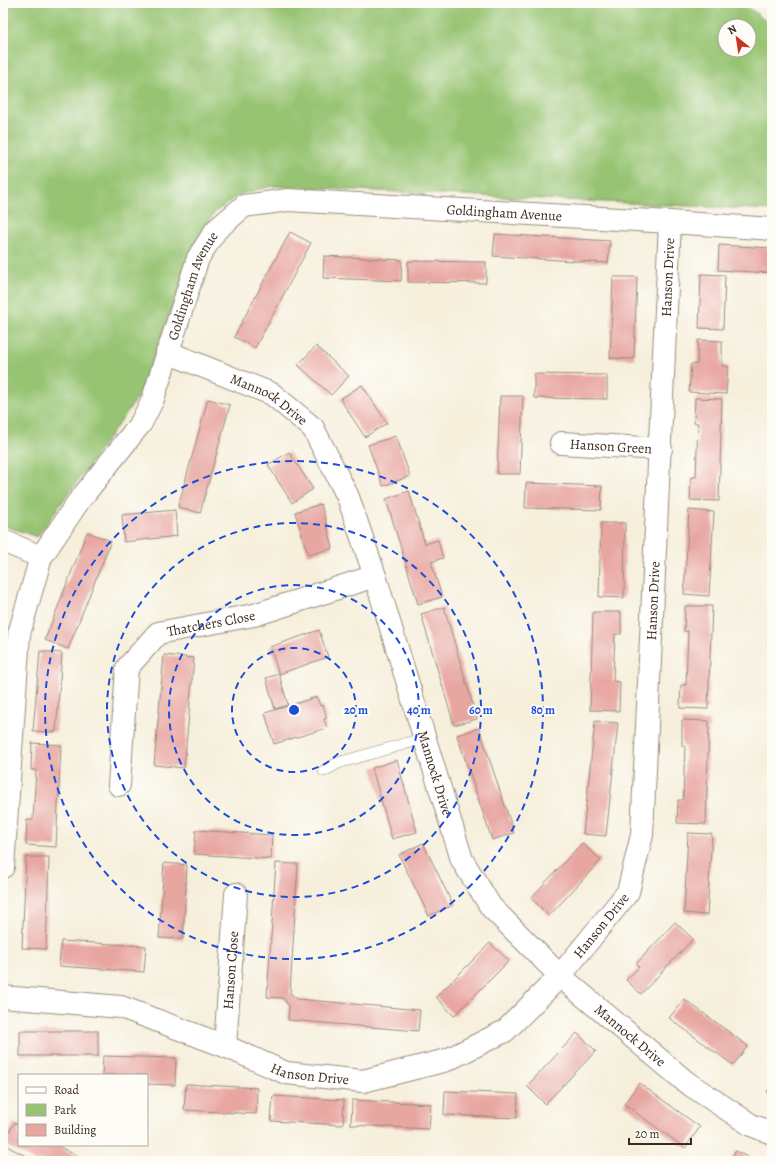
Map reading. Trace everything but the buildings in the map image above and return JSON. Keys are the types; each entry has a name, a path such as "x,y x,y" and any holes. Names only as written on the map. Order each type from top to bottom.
{"street":[{"name":"Goldingham Avenue","path":"3,867 19,634 41,557 78,502 141,423 153,399 198,258 216,230 244,206 288,200 772,229"},
{"name":"Hanson Drive","path":"3,997 121,1007 225,1046 286,1073 363,1081 447,1060 505,1031 560,976 628,892 642,835 661,449 670,222"},
{"name":"Mannock Drive","path":"167,352 272,394 313,428 348,497 375,576 462,860 491,907 560,976 686,1082 751,1125 772,1133"},
{"name":"Hanson Green","path":"561,443 661,449"},
{"path":"3,541 41,557"},
{"name":"Thatchers Close","path":"119,785 126,668 158,633 254,615 375,576"},
{"name":"Hanson Close","path":"225,1046 236,894"}],"lane":[{"path":"324,772 338,763 425,738"}],"green space":[{"path":"3,3 743,3 772,26 772,210 272,186 241,194 215,212 197,240 140,394 37,537 3,525"}]}
